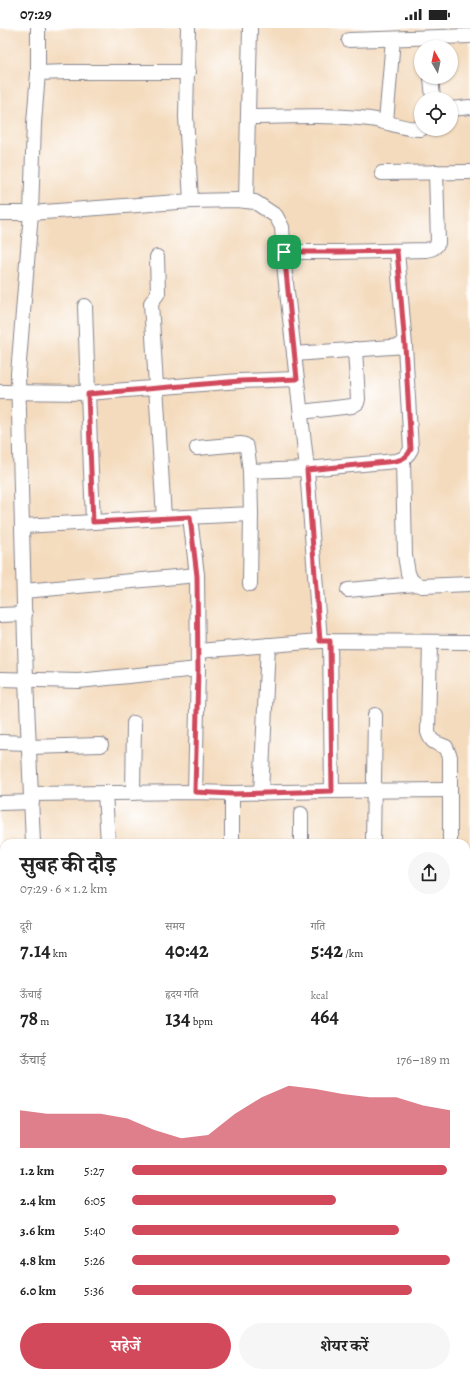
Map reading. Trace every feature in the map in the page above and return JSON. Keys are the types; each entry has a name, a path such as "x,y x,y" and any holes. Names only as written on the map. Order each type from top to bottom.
{"street":[{"path":"33,839 26,680 23,526 18,392 31,214 34,123 38,73 38,28"},
{"path":"188,28 186,116 191,201"},
{"path":"246,201 250,28"},
{"path":"349,40 393,39 412,33 424,40"},
{"path":"437,40 467,33"},
{"path":"386,122 393,39"},
{"path":"38,73 188,72"},
{"path":"458,109 470,107"},
{"path":"249,118 329,117 370,119 414,128"},
{"path":"284,252 397,251 426,250 436,247 438,243 436,172"},
{"path":"382,173 470,172"},
{"path":"0,213 31,214 191,201 246,201 254,202 276,216 282,227 325,641 332,791"},
{"path":"250,471 307,470 403,460 409,454 411,449 405,346 397,251"},
{"path":"156,257 158,293 151,303 164,518"},
{"path":"85,306 93,522"},
{"path":"294,354 405,346"},
{"path":"301,412 348,406 357,403 355,349"},
{"path":"0,392 88,394 240,381 297,379"},
{"path":"197,448 241,444 245,445 247,448 250,471 251,514 250,584"},
{"path":"403,460 405,555 408,573 411,580 416,584"},
{"path":"23,526 251,514"},
{"path":"190,517 197,576 198,669 195,792"},
{"path":"24,590 197,576"},
{"path":"348,590 416,584 444,586 470,584"},
{"path":"0,615 25,614"},
{"path":"198,651 325,641 470,642"},
{"path":"430,642 428,732 432,741 449,751 450,839"},
{"path":"261,793 268,645"},
{"path":"0,679 78,681 198,669"},
{"path":"373,839 375,715"},
{"path":"132,793 134,723"},
{"path":"0,742 29,745 101,745"},
{"path":"0,803 31,798 105,793 195,792 232,794 450,790"},
{"path":"105,793 108,839"},
{"path":"232,794 232,839"},
{"path":"301,814 301,839"}],"route":[{"path":"397,251 405,346 411,449 409,454 403,460 307,470 320,641 330,641 332,791 232,794 195,792 198,669 197,576 190,517 93,522 88,394 240,381 297,379 285,274 284,252 397,251"}]}
